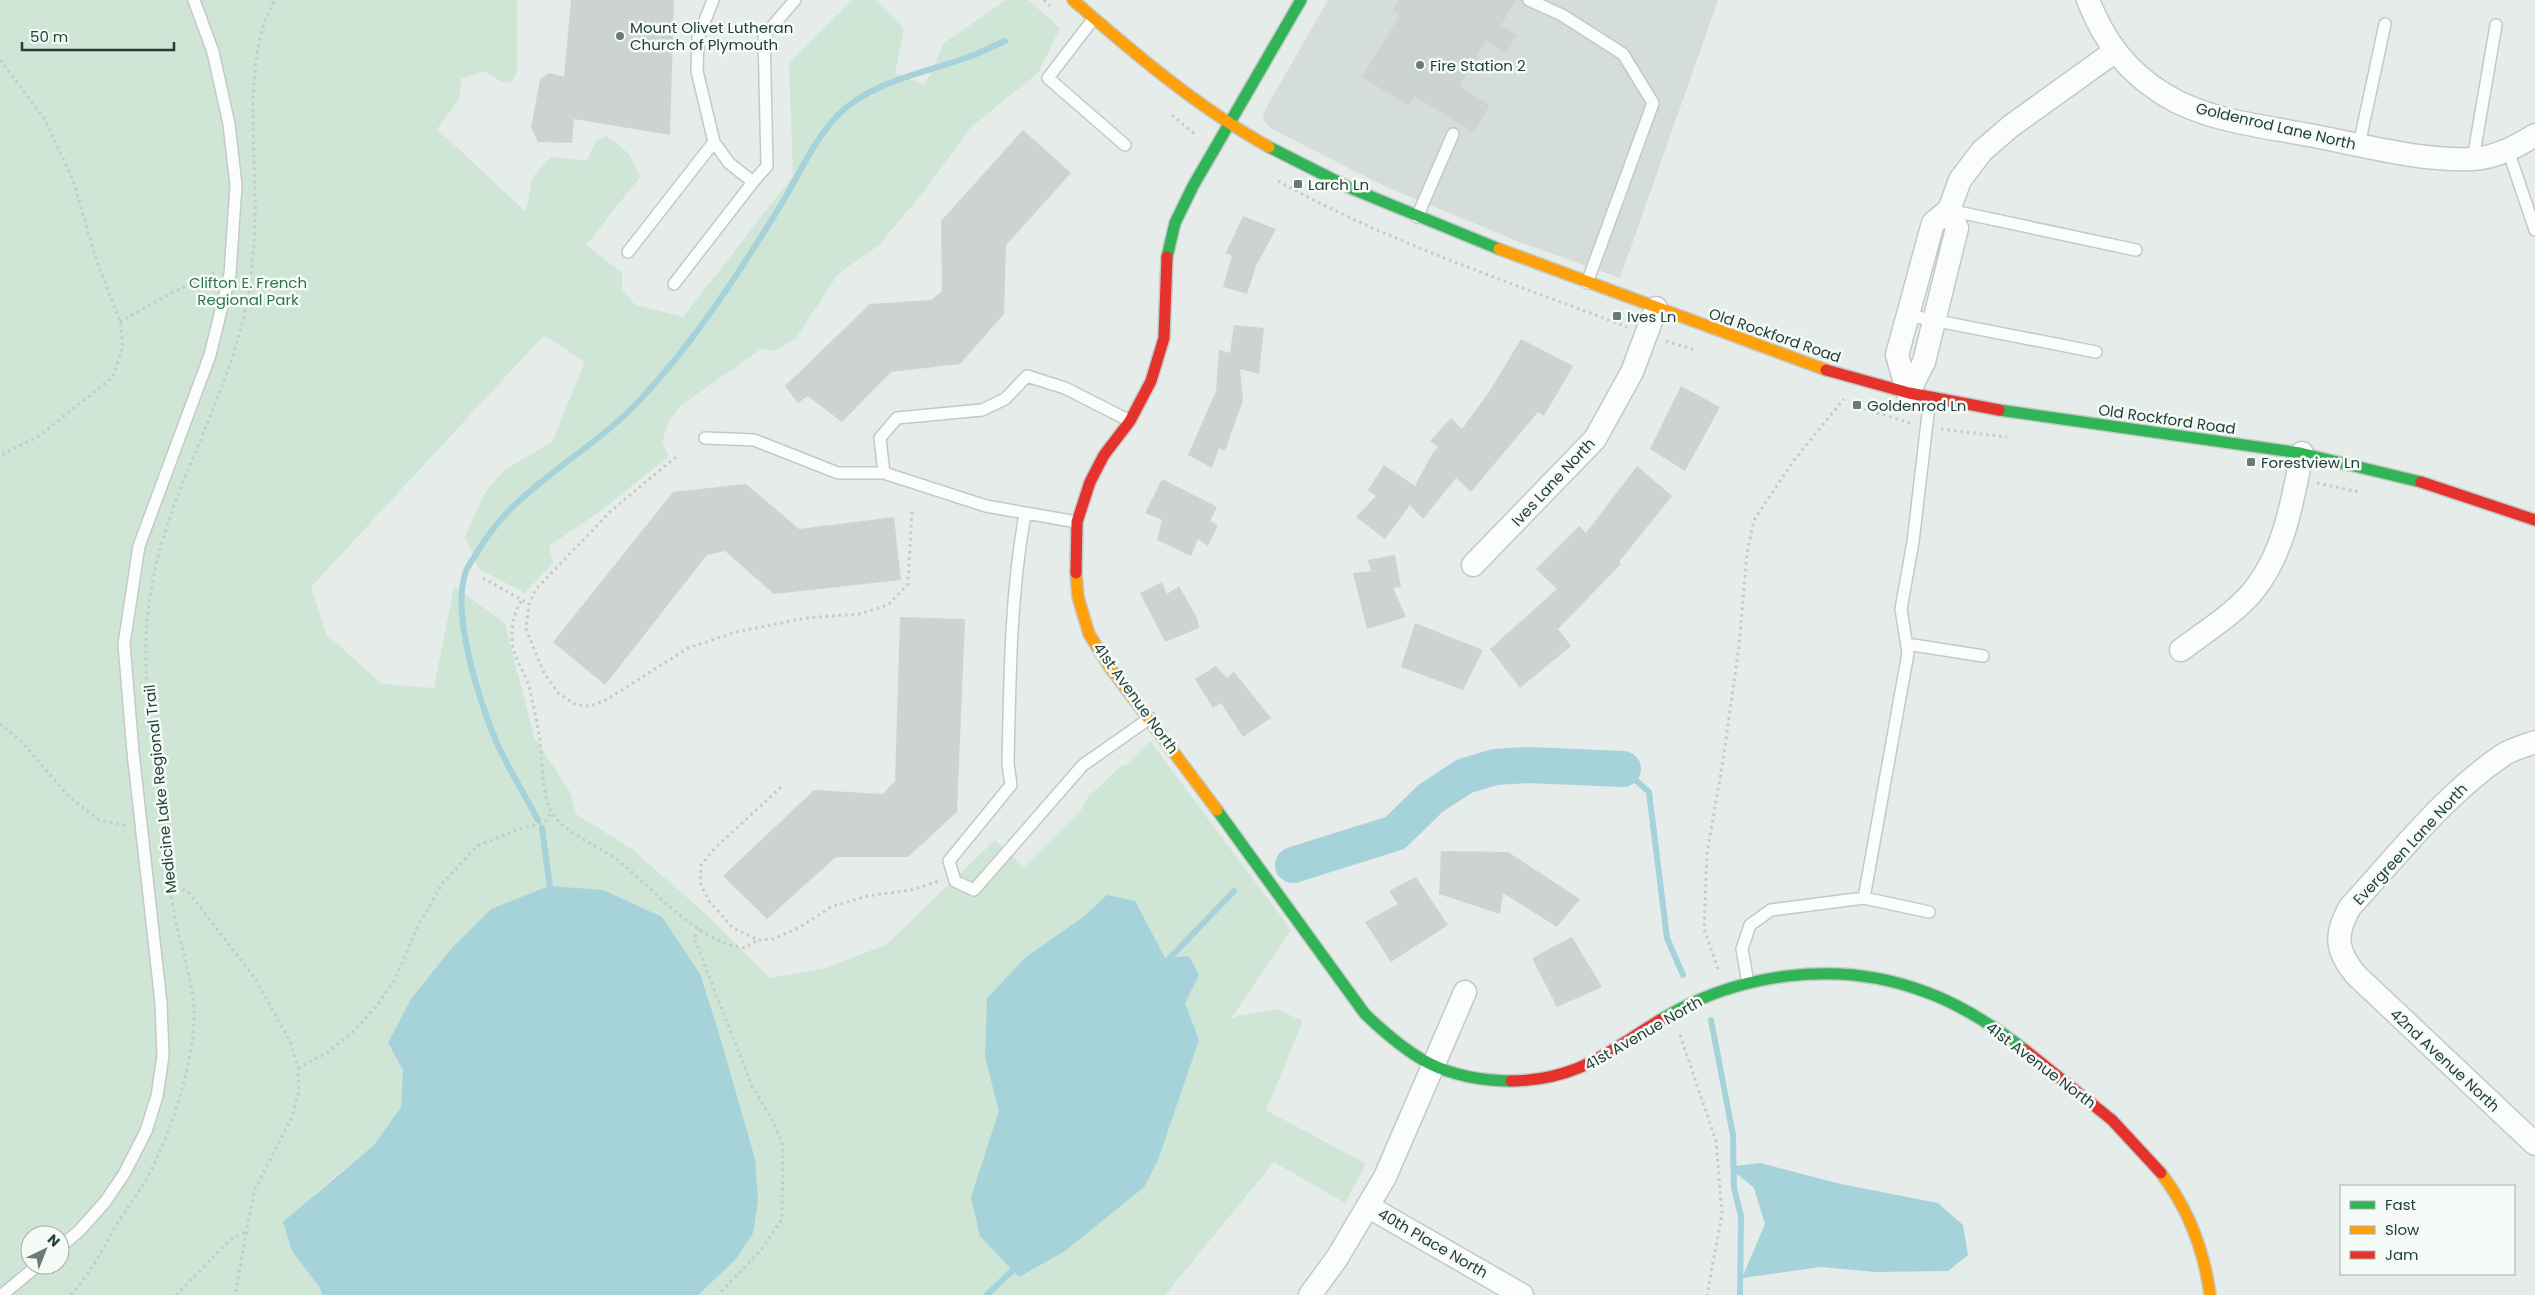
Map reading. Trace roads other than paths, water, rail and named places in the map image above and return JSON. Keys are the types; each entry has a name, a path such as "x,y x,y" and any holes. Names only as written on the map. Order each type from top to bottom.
{"street":[{"name":"Old Rockford Road","path":"1073,0 1172,84 1228,123 1304,165 1417,217 1587,284 1772,351 1908,393 2026,414 2302,453 2376,469 2455,491 2535,520"},
{"name":"41st Avenue North","path":"1301,0 1228,123 1175,223 1166,262 1164,338 1151,380 1130,422 1104,455 1090,482 1076,522 1075,561 1078,597 1089,634 1109,666 1150,718 1365,1014 1393,1040 1435,1068 1506,1081 1544,1080 1576,1071 1609,1054 1673,1013 1727,988 1799,975 1842,974 1896,982 1943,998 1981,1019 2021,1046 2115,1122 2148,1155 2176,1192 2196,1233 2209,1277 2210,1295"},
{"name":"Goldenrod Lane North","path":"2088,0 2096,20 2114,52 2137,76 2166,96 2197,111 2425,158 2473,159 2490,157 2508,150 2535,135"},
{"path":"1908,393 1897,355 1933,223 1949,210 1960,180 1982,151 2011,126 2114,52"},
{"path":"1908,393 1924,362 1958,228 1949,210"},
{"name":"Ives Lane North","path":"1473,565 1595,439 1632,372 1656,308"},
{"path":"2181,650 2235,608 2256,587 2272,563 2282,536 2302,453"},
{"name":"Evergreen Lane North","path":"2356,975 2342,958 2339,941 2341,922 2350,907 2445,804 2472,778 2505,754 2535,742"},
{"name":"42nd Avenue North","path":"2356,975 2535,1144"},
{"path":"1310,1295 1369,1207 1386,1177 1435,1068 1465,992"},
{"name":"40th Place North","path":"1369,1207 1522,1295"}],"lane":[{"path":"70,1238 86,1224 124,1174 146,1132 157,1096 163,1056 162,1003 136,789 124,644 139,546 210,355 230,274 236,185 229,124 213,52 194,0"},
{"path":"713,0 698,38 697,70 714,142 729,163 753,182"},
{"path":"674,284 767,166 764,36 796,0"},
{"path":"1529,0 1562,14 1623,54 1653,103 1587,284"},
{"path":"1094,18 1048,78 1125,145"},
{"path":"2358,145 2385,24"},
{"path":"2473,159 2496,25"},
{"path":"1417,217 1454,134"},
{"path":"628,252 714,142"},
{"path":"2508,150 2535,230"},
{"path":"1949,210 2136,250"},
{"path":"1908,315 2096,352"},
{"path":"884,473 880,438 897,418 982,410 1005,399 1027,376 1065,388 1130,422"},
{"path":"1864,898 1908,653 1901,609 1913,542 1930,397"},
{"path":"705,438 754,440 838,473 884,473 986,506 1076,522"},
{"path":"1025,514 1016,567 1012,622 1008,764 1011,785 949,861 954,881 974,890 1084,766 1150,718"},
{"path":"1907,644 1983,656"},
{"path":"1748,983 1742,949 1750,925 1771,910 1864,898 1929,912"},
{"path":"2,1295 26,1275"}],"water":[{"path":"549,886 603,890 662,917 700,974 755,1159 758,1201 753,1233 736,1259 698,1295 322,1295 320,1288 292,1251 283,1222 374,1145 401,1107 403,1070 388,1043 411,999 451,949 491,909"},
{"path":"1107,895 1135,901 1165,958 1189,956 1199,975 1185,1003 1199,1040 1158,1160 1144,1187 1065,1251 1019,1277 980,1236 971,1197 999,1111 985,1057 987,998 1026,957 1082,918"},
{"path":"1760,1163 1841,1184 1938,1203 1963,1225 1968,1255 1948,1271 1875,1272 1821,1267 1742,1278 1765,1224 1754,1188 1729,1167"}],"waterway":[{"path":"538,820 496,741 475,681 469,658 462,612 462,592 465,574 469,565 493,528 512,508 553,472 618,421 638,402 677,357 696,333 747,259 813,148 838,115 867,93 884,85 971,56 1005,41"},
{"path":"1293,865 1395,833 1431,798 1465,776 1495,767 1528,765 1623,769"},
{"path":"1623,769 1649,792 1667,938 1683,975"},
{"path":"542,828 551,895"},
{"path":"1164,964 1234,891"},
{"path":"1711,1020 1733,1135 1734,1188 1741,1216 1740,1295"},
{"path":"987,1295 1017,1266"}],"place":[{"name":"Mount Olivet Lutheran Church of Plymouth","path":"620,36"},
{"name":"Fire Station 2","path":"1420,65"},
{"name":"Larch Ln","path":"1298,184"},
{"name":"Ives Ln","path":"1617,316"},
{"name":"Goldenrod Ln","path":"1857,405"},
{"name":"Forestview Ln","path":"2251,462"}],"park label":[{"name":"Clifton E. French Regional Park","path":"248,290"}]}
